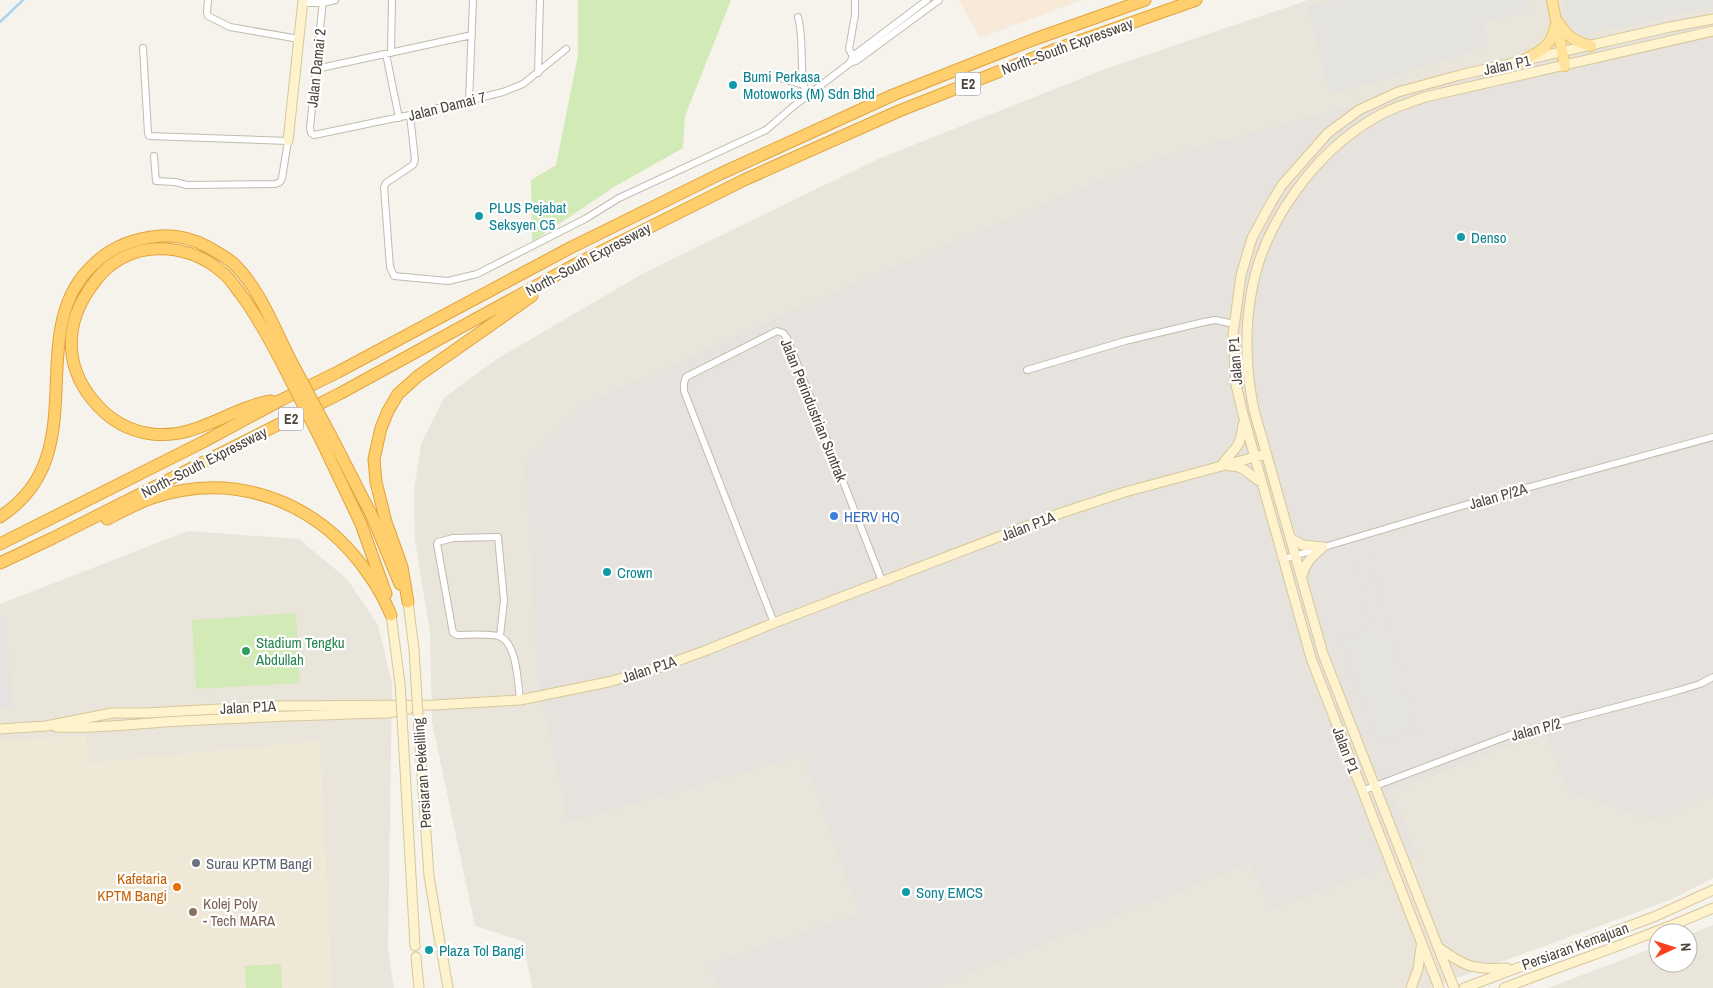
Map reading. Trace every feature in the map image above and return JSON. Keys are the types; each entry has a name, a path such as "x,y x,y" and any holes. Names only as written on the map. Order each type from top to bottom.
{"highway":[{"name":"North–South Expressway","path":"0,544 338,372 570,248 720,174 893,95 1035,39 1145,0"},
{"name":"North–South Expressway","path":"0,564 341,393 576,264 744,180 899,111 1051,51 1196,0"},
{"path":"0,517 31,490 46,460 53,431 62,316 73,291 104,254 123,244 146,237 170,235 195,240 233,263 251,286 287,363 327,439 372,516 408,602"},
{"path":"281,400 265,401 256,404 188,432 154,434 134,430 104,413 81,384 73,361 73,319 85,295 111,265 127,256 148,250 170,248 191,254 224,273 256,314 287,363"},
{"path":"408,602 402,567 380,502 374,470 376,442 388,411 398,394 418,376 576,264"},
{"path":"327,439 383,582 392,615"},
{"path":"0,564 23,557 152,498 205,488 229,488 259,494 289,504 316,520 363,566 379,590 392,615"}],"main road":[{"path":"1552,0 1565,66"},
{"path":"288,141 303,1"},
{"path":"1556,18 1568,36 1577,42 1591,46"},
{"path":"1519,62 1549,44 1553,38 1556,18"},
{"name":"Jalan P1","path":"1439,988 1311,658 1244,418 1236,385 1232,335 1241,275 1252,238 1282,185 1328,133 1359,110 1398,92 1460,75 1713,19"},
{"name":"Jalan P1","path":"1454,988 1323,654 1266,454 1253,406 1249,380 1248,323 1251,294 1257,269 1270,235 1304,180 1324,156 1376,116 1400,105 1463,88 1713,31"},
{"path":"1221,466 1238,447 1242,436 1244,418"},
{"name":"Jalan P1A","path":"0,729 46,726 112,713 309,705 434,705 520,700 608,682 658,668 707,650 1061,513 1125,492 1266,454"},
{"path":"1221,466 1244,468 1262,482"},
{"path":"1290,538 1303,545 1323,547"},
{"path":"1302,578 1304,566 1323,547"},
{"name":"Persiaran Pekeliling","path":"408,602 416,682 429,876 440,943"},
{"name":"Persiaran Pekeliling","path":"392,615 400,683 415,946"},
{"path":"46,726 112,727 145,722 387,713 434,705"},
{"name":"Persiaran Kemajuan","path":"1464,988 1656,916 1713,890"},
{"name":"Persiaran Kemajuan","path":"1504,988 1565,964 1654,933 1713,908"},
{"path":"1411,988 1418,969 1421,942"},
{"path":"1438,948 1471,967 1485,969 1517,967"},
{"path":"442,953 448,988"},
{"path":"416,957 419,988"}],"street":[{"path":"208,0 208,16 230,26 299,39"},
{"path":"303,1 335,0"},
{"path":"392,0 389,53 399,118"},
{"path":"469,102 473,0"},
{"path":"538,73 540,0"},
{"path":"853,60 849,49 855,15 855,0"},
{"path":"410,115 415,160 413,165 386,183 384,187 390,266 394,276 448,281 477,274 585,219 619,198 766,130 927,0"},
{"path":"853,60 938,0"},
{"name":"Jalan Damai 2","path":"314,135 310,128 323,1"},
{"path":"798,17 801,30 804,85 807,96"},
{"path":"316,69 472,35"},
{"path":"143,48 149,136 288,141 282,178 280,182 275,184 187,185 156,181 154,156"},
{"name":"Jalan Damai 7","path":"314,135 469,102 516,87 538,73 566,49"},
{"path":"783,79 804,85"},
{"path":"1027,370 1125,341 1204,322 1215,320 1234,324"},
{"name":"Jalan Perindustrian Suntrak","path":"774,623 684,391 684,384 686,377 777,331 783,332 787,338 882,581"},
{"name":"Jalan P/2A","path":"1284,559 1484,500 1713,438"},
{"path":"500,636 504,600 498,537 461,538 438,542 436,544 453,633 458,635 500,636 509,642 514,660 520,700"},
{"name":"Jalan P/2","path":"1362,791 1510,735 1677,691 1700,684 1713,677"}],"shaded area":[{"path":"959,0 1082,0 980,38"},
{"path":"1308,0 1713,0 1713,878 1670,900 1430,988 532,988 523,941 475,926 432,722 430,632 415,540 414,491 421,444 444,398 497,359 644,273 878,159 1105,69"},
{"path":"1333,0 1529,0 1531,12 1485,21 1487,47 1330,96 1307,6"},
{"path":"1563,0 1713,0 1713,7 1583,35 1569,29"},
{"path":"1713,15 1713,795 1672,816 1647,819 1568,791 1545,733 1391,791 1417,856 1270,910 1251,863 932,988 719,988 709,964 859,913 803,756 568,822 538,679 525,461 580,406 834,292 1144,162 1659,22"},
{"path":"188,531 299,539 347,579 378,625 392,684 388,950 394,988 0,988 0,604"},
{"path":"1368,553 1417,731 1375,741 1340,637 1373,628 1354,558"},
{"path":"5,616 13,709 0,709 0,618"},
{"name":"Kolej Poly - Tech MARA","path":"85,735 90,763 320,741 332,988 0,988 0,741"},
{"path":"1713,925 1713,988 1548,988 1648,950 1648,973 1698,973 1698,931"}],"green space":[{"path":"578,0 731,0 685,116 683,148 614,187 532,242 531,180 556,165 578,55"},
{"name":"Stadium Tengku Abdullah","path":"296,613 300,683 196,689 192,620"},
{"path":"281,964 282,988 246,988 245,966"}],"waterway":[{"path":"0,22 23,0"}],"place":[{"name":"Bumi Perkasa Motoworks (M) Sdn Bhd","path":"733,85"},
{"name":"PLUS Pejabat Seksyen C5","path":"479,216"},
{"name":"Denso","path":"1461,237"},
{"name":"HERV HQ","path":"834,516"},
{"name":"Crown","path":"607,572"},
{"name":"Stadium Tengku Abdullah","path":"246,651"},
{"name":"Surau KPTM Bangi","path":"196,863"},
{"name":"Kafetaria KPTM Bangi","path":"177,887"},
{"name":"Sony EMCS","path":"906,892"},
{"name":"Kolej Poly - Tech MARA","path":"193,912"},
{"name":"Plaza Tol Bangi","path":"429,950"}]}
